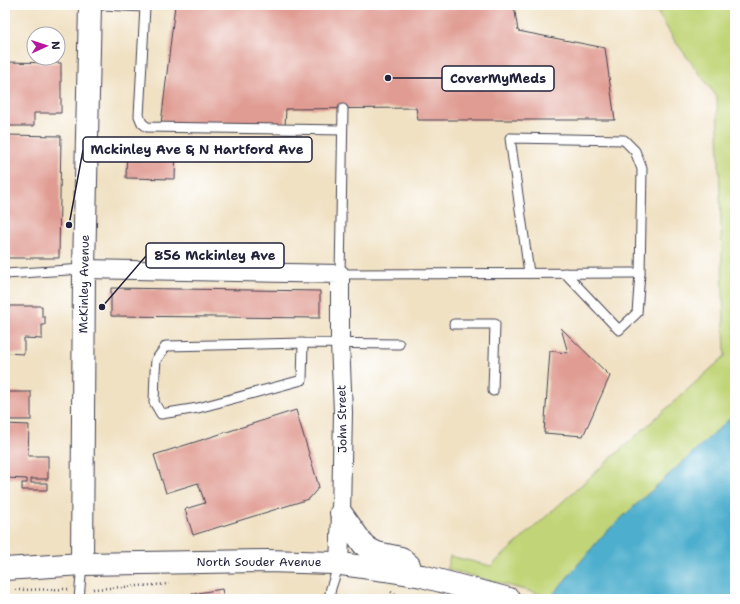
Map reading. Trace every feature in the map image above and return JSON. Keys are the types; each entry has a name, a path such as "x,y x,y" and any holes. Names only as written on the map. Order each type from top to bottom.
{"main road":[{"name":"McKinley Avenue","path":"82,564 84,269 90,5"},
{"path":"341,513 362,544 377,553 401,558 422,576"},
{"name":"North Souder Avenue","path":"5,569 82,564 267,561 339,564 422,576 509,599"}],"street":[{"path":"84,269 340,274"},
{"name":"John Street","path":"339,564 343,412 340,343 340,274"}],"lane":[{"path":"102,5 146,6 139,116 142,123 147,127 342,130"},
{"path":"343,109 340,274 640,273"},
{"path":"529,273 510,138 624,140 636,151 642,169 640,273 637,313 619,330 565,274"},
{"path":"5,274 84,269"},
{"path":"454,324 494,324 493,391"},
{"path":"304,343 302,380 198,408 161,414 154,402 156,360 166,346 304,343 399,344"},
{"path":"79,599 82,564"},
{"path":"329,599 339,564"}],"green space":[{"path":"653,5 735,5 735,414 603,535 551,597 447,569 450,556 491,566 725,356 717,97 675,41"}],"water":[{"path":"735,414 735,599 549,599 603,535"}],"building":[{"path":"175,5 514,5 518,31 605,48 615,120 418,120 416,108 286,109 285,126 161,124"},
{"path":"5,62 26,62 26,66 61,66 61,113 34,113 34,126 6,126"},
{"path":"5,135 61,136 59,258 5,258"},
{"path":"127,143 176,145 175,179 126,178"},
{"path":"111,288 320,291 320,318 111,316"},
{"path":"5,306 42,306 42,317 45,317 45,325 42,325 42,339 24,338 24,354 5,353"},
{"path":"561,328 610,376 583,436 544,433 550,351 568,353"},
{"path":"5,392 31,392 31,420 5,420"},
{"path":"296,410 319,487 309,499 193,535 185,509 205,503 198,483 166,493 154,455"},
{"path":"5,424 29,425 28,456 48,456 48,479 31,479 31,483 47,483 47,490 22,490 22,483 27,483 27,479 5,478"},
{"path":"222,589 224,599 168,599 168,598"}],"place":[{"name":"CoverMyMeds","path":"388,78"},
{"name":"Mckinley Ave & N Hartford Ave","path":"69,225"},
{"name":"856 Mckinley Ave","path":"102,307"}]}
